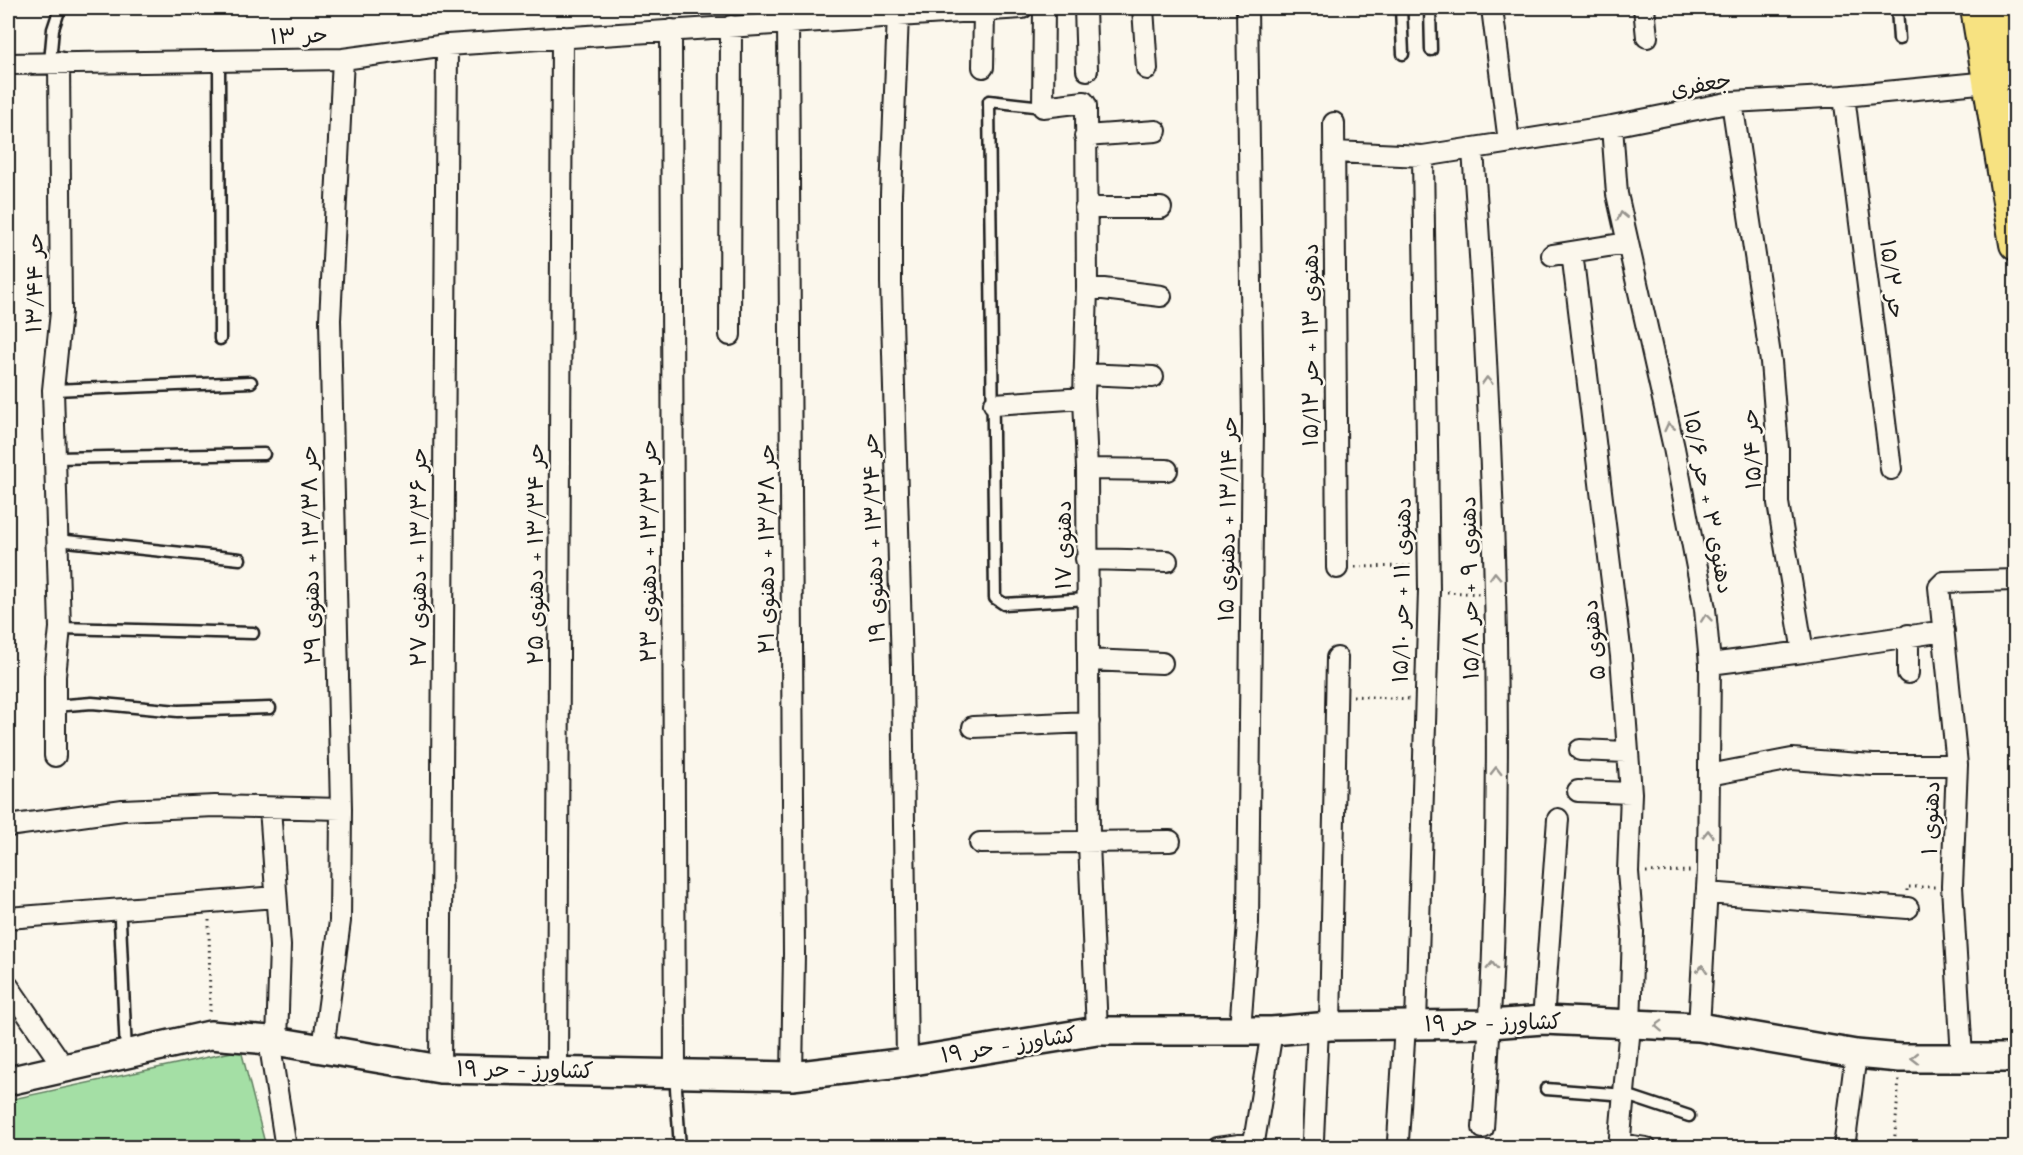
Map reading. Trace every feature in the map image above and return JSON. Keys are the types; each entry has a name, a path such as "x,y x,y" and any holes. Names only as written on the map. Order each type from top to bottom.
{"main road":[{"path":"2000,10 2002,79 2016,244"}],"street":[{"name":"حر ۱۳","path":"8,64 219,63 343,58 447,45 898,14 1022,8"},
{"path":"1043,107 1044,8"},
{"path":"1085,8 1087,70"},
{"path":"1143,8 1147,69"},
{"name":"حر ۱۳/۱۴ + دهنوی ۱۵","path":"1240,1031 1248,922 1253,422 1247,8"},
{"path":"1492,8 1509,142"},
{"path":"1644,8 1647,37"},
{"path":"983,67 984,11"},
{"name":"حر ۱۳/۲۴ + دهنوی ۱۹","path":"898,14 891,272 902,667 907,1062"},
{"name":"حر ۱۳/۲۸ + دهنوی ۲۱","path":"788,22 794,942 792,1076"},
{"path":"730,335 731,26"},
{"name":"حر ۱۳/۳۲ + دهنوی ۲۳","path":"671,30 675,1072"},
{"name":"حر ۱۳/۳۴ + دهنوی ۲۵","path":"557,1071 562,37"},
{"name":"حر ۱۳/۳۶ + دهنوی ۲۷","path":"440,1069 447,45"},
{"name":"حر ۱۳/۳۸ + دهنوی ۲۹","path":"323,1049 340,921 341,809 330,320 343,58"},
{"name":"حر ۱۳/۴۴","path":"54,62 61,312 53,390 60,628 54,706 55,756"},
{"name":"جعفری","path":"1334,152 1423,156 1473,150 1612,126 1732,102 1844,96 2002,79"},
{"name":"حر ۱۵/۲","path":"1844,96 1891,469"},
{"name":"دهنوی ۱۷","path":"1043,107 1084,102 1086,105 1087,287 1083,398 1087,469 1089,843 1097,1030"},
{"name":"حر ۱۵/۴","path":"1732,102 1771,362 1778,449 1778,503 1803,652"},
{"name":"دهنوی ۱۳ + حر ۱۵/۱۲","path":"1334,123 1337,568"},
{"name":"دهنوی ۳ + حر ۱۵/۶","path":"1612,126 1617,194 1674,448 1705,609 1710,664 1708,871 1699,1028"},
{"path":"1085,136 1156,131"},
{"name":"دهنوی ۹ + حر ۱۵/۸","path":"1473,150 1484,307 1496,595 1497,789 1491,1024 1483,1128"},
{"name":"دهنوی ۱۱ + حر ۱۵/۱۰","path":"1398,1141 1410,1024 1429,590 1423,156"},
{"path":"1085,208 1161,208"},
{"path":"1552,255 1628,243"},
{"name":"دهنوی ۵","path":"1572,252 1621,656 1626,752 1631,793 1628,872 1633,932 1630,1026 1626,1095 1619,1146"},
{"path":"1087,287 1161,296"},
{"path":"1084,374 1153,377"},
{"path":"994,404 1083,398"},
{"path":"1087,469 1167,470"},
{"path":"1086,559 1167,561"},
{"name":"دهنوی ۱","path":"1962,1058 1952,886 1957,765 1939,587 1944,582 2016,580"},
{"path":"1710,664 1944,631"},
{"path":"1908,636 1908,673"},
{"path":"1313,1139 1324,1027 1337,658"},
{"path":"1088,660 1161,663"},
{"path":"974,727 1089,722"},
{"path":"1580,750 1626,752"},
{"path":"1709,775 1792,759 1873,765 1957,765"},
{"path":"1578,791 1631,793"},
{"path":"8,826 123,810 215,806 341,809"},
{"path":"270,808 280,946 273,1041 285,1148"},
{"path":"1543,1020 1558,819"},
{"path":"980,843 1170,841"},
{"path":"1707,893 1908,908"},
{"path":"8,918 276,897"},
{"path":"8,986 63,1066"},
{"name":"کشاورز - حر ۱۹","path":"8,1081 63,1066 210,1035 273,1041 440,1069 792,1076 907,1062 1097,1030 1272,1031 1410,1024 1491,1024 1543,1020 1699,1028 1856,1054 1900,1058 2016,1058"},
{"path":"1217,1148 1253,1145 1272,1031"},
{"path":"1844,1148 1856,1054"},
{"path":"1619,1146 1646,1148"}],"lane":[{"path":"54,62 54,29 60,8"},
{"path":"1401,8 1403,54"},
{"path":"1430,8 1431,50"},
{"path":"1897,8 1899,39"},
{"path":"219,63 220,339"},
{"path":"1043,107 989,101 995,598 1004,604 1088,599"},
{"path":"53,390 251,382"},
{"path":"56,458 264,454"},
{"path":"57,540 240,559"},
{"path":"60,628 252,633"},
{"path":"54,706 92,703 178,711 270,708"},
{"path":"120,921 126,1052"},
{"path":"675,1072 680,1148"},
{"path":"1546,1089 1626,1095 1689,1116"}],"path":[{"path":"1337,568 1429,566"},
{"path":"1429,590 1496,595"},
{"path":"1336,695 1424,700"},
{"path":"1628,872 1708,871"},
{"path":"1908,908 1907,887 1952,886"},
{"path":"209,902 210,1035"},
{"path":"1894,1148 1900,1058"}],"green space":[{"path":"241,1050 266,1147 8,1147 8,1100"}]}
